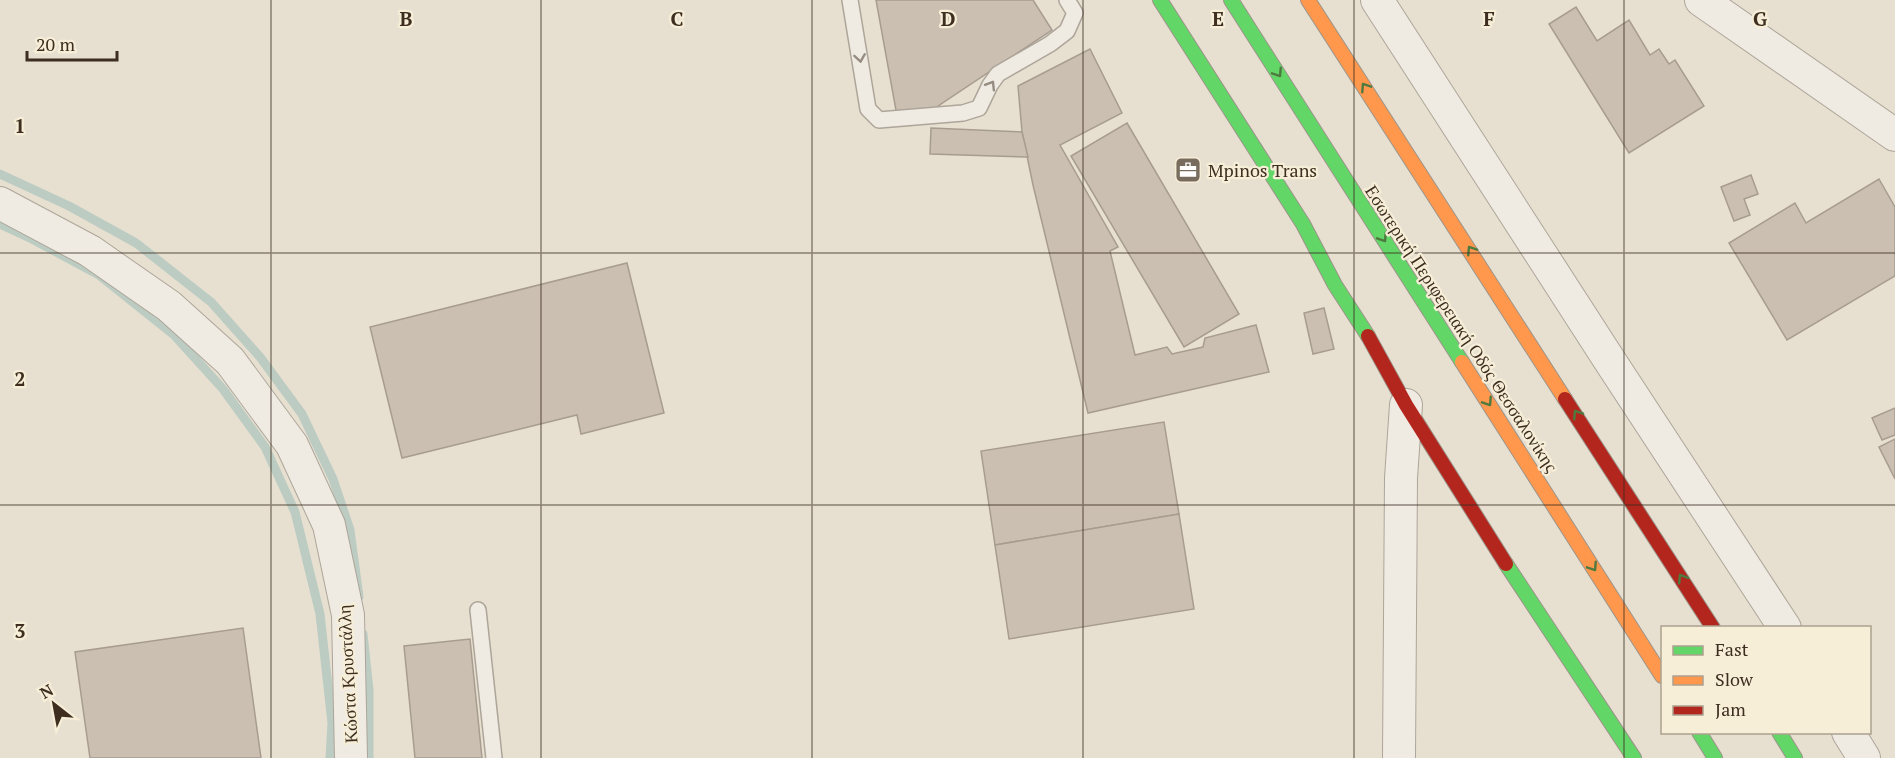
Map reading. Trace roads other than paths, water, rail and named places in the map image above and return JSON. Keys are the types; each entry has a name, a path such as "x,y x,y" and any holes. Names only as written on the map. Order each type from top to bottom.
{"main road":[{"path":"1160,0 1303,224 1335,285 1375,347 1406,405 1485,533 1634,758"},
{"name":"Εσωτερική Περιφερειακή Οδός Θεσσαλονίκης","path":"1231,0 1661,674"},
{"path":"1308,0 1712,626"},
{"path":"1700,734 1715,758"},
{"path":"1780,734 1795,758"}],"street":[{"path":"1377,0 1784,626"},
{"path":"1701,0 1895,135"},
{"name":"Κώστα Κρυστάλλη","path":"0,202 90,251 169,306 230,361 292,445 329,525 348,615 351,758"},
{"path":"1399,758 1401,478 1406,405"},
{"path":"1401,478 1420,462 1442,464"},
{"path":"1849,734 1864,758"}],"lane":[{"path":"850,0 868,109 879,120 963,113 980,108 990,85 999,74 1067,32 1075,13 1067,0"},
{"path":"478,610 494,758"}],"waterway":[{"path":"0,174 69,206 136,243 211,302 260,357 302,414 333,479 350,530 359,597"},
{"path":"0,224 99,275 174,335 223,389 265,447 295,512 320,614 332,723 330,758"},
{"path":"363,634 369,690 369,758"}],"place":[{"name":"Mpinos Trans","path":"1188,170"}]}
